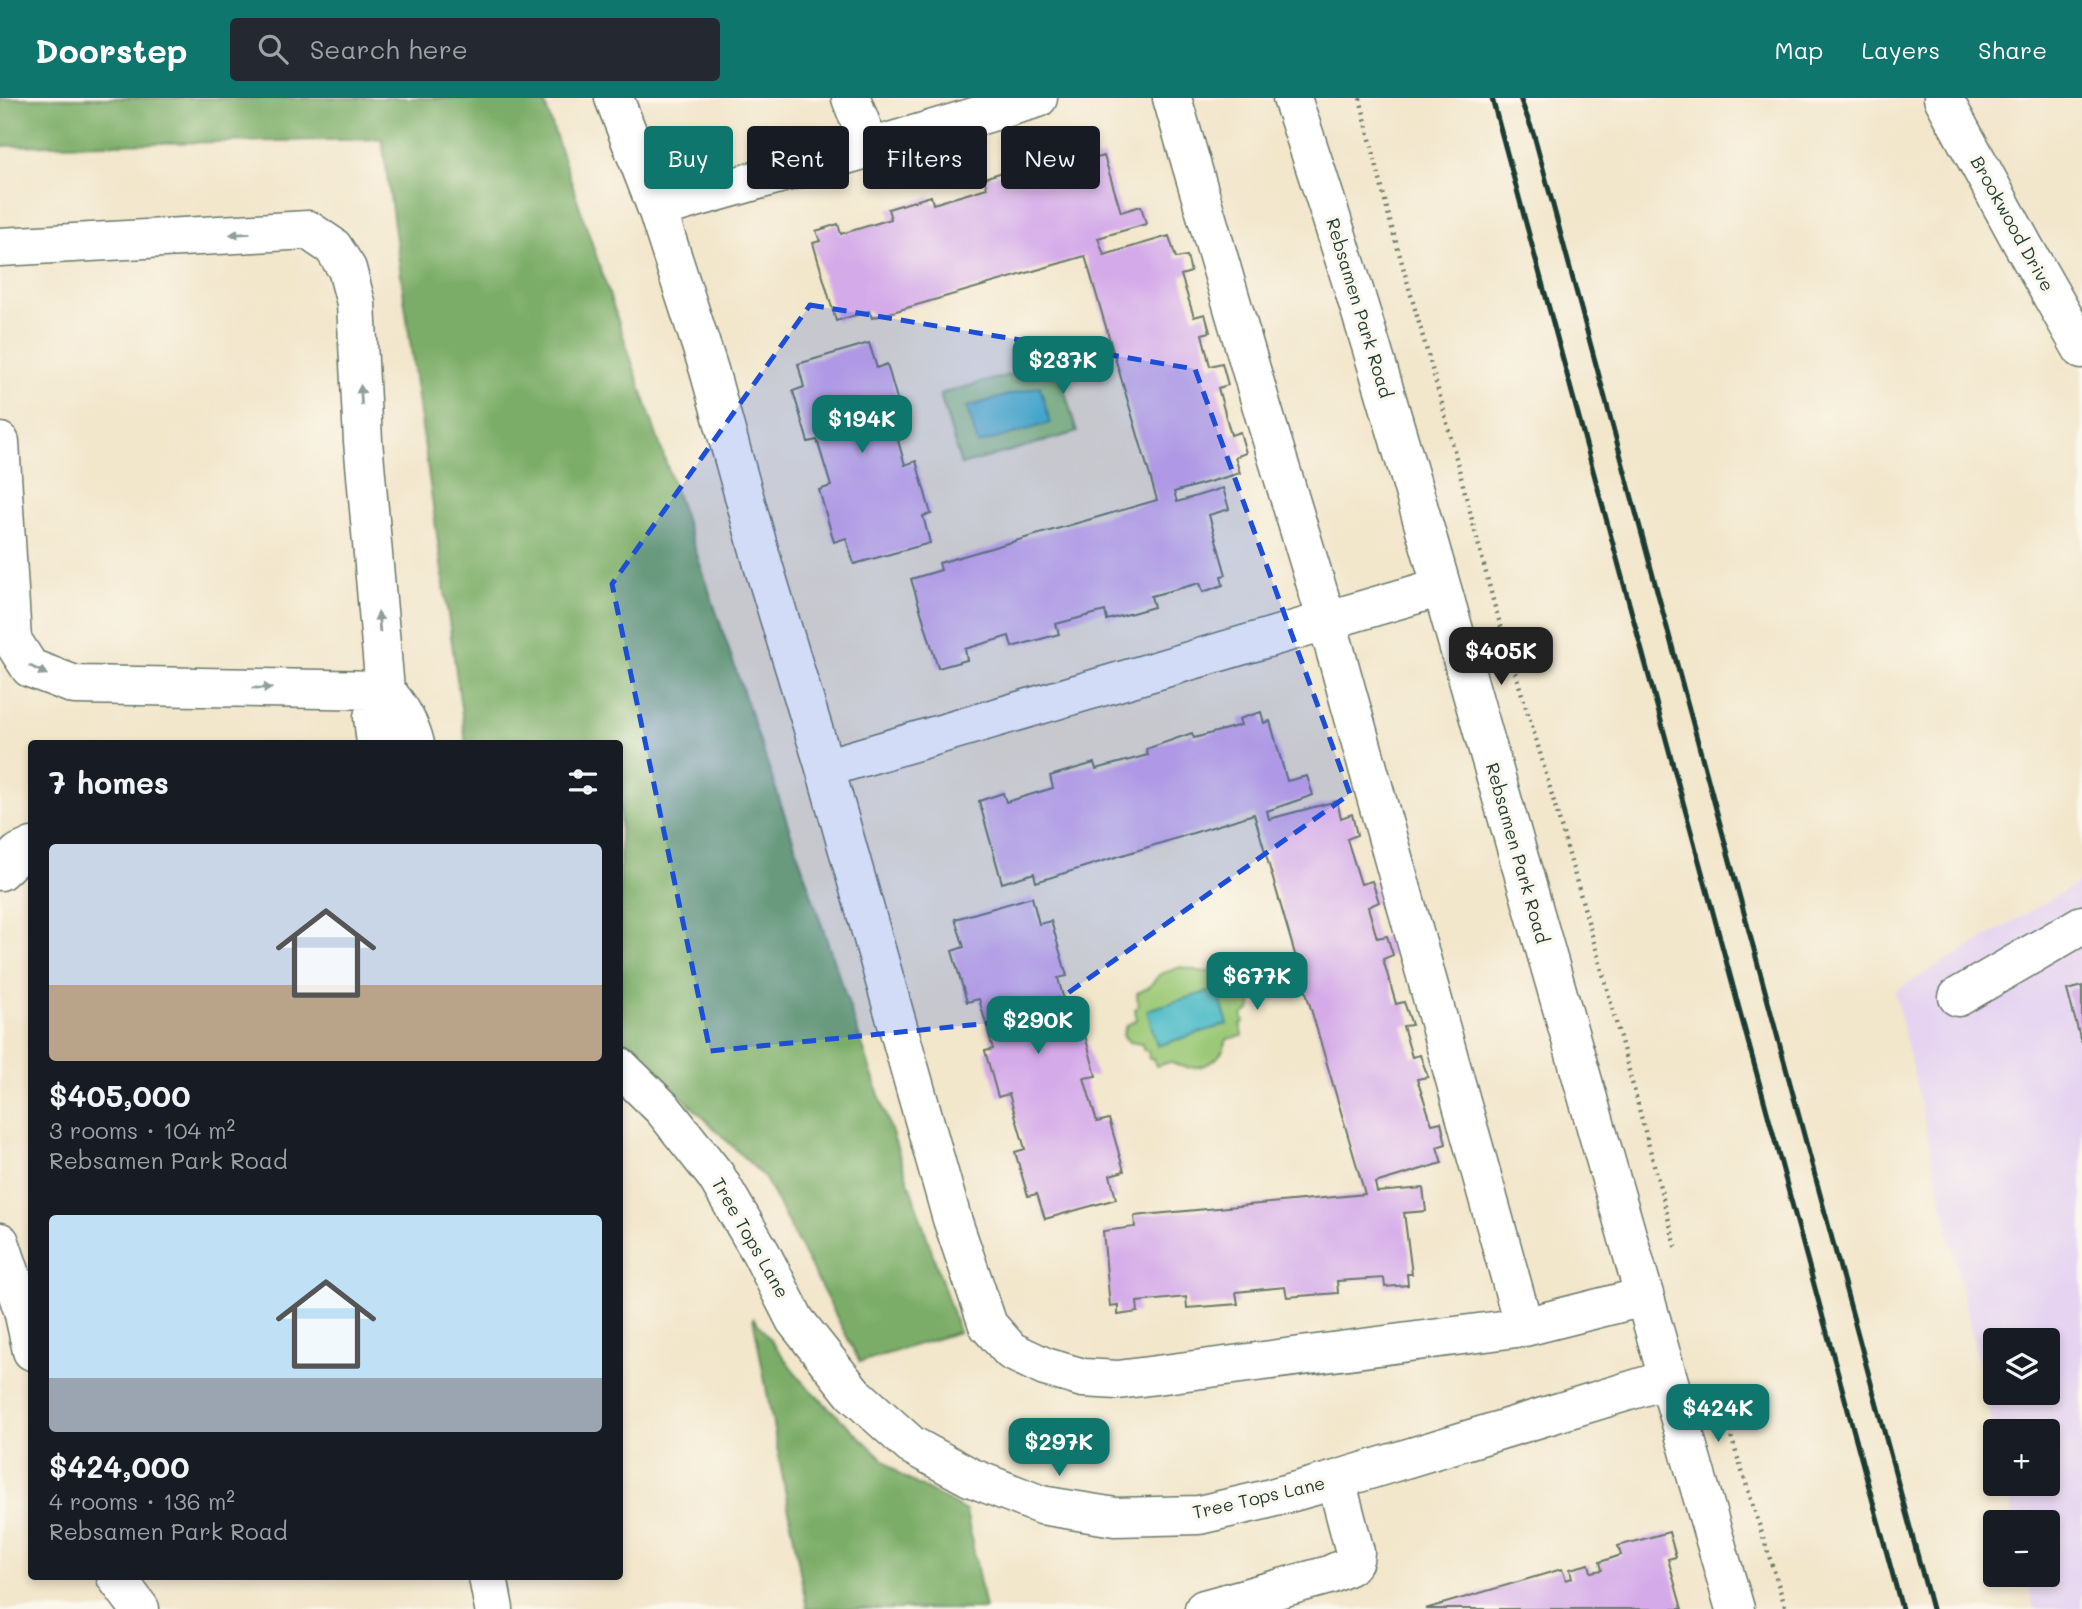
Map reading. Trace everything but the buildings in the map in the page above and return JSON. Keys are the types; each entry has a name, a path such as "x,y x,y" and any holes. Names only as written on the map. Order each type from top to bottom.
{"street":[{"path":"614,98 657,209 709,370 960,1244 988,1325 1011,1351 1045,1367 1083,1378 1118,1380 1524,1327 1643,1297"},
{"path":"851,98 863,130"},
{"path":"944,126 1038,98"},
{"path":"1172,98 1327,621 1524,1327"},
{"name":"Rebsamen Park Road","path":"1292,98 1334,221 1735,1609"},
{"name":"Brookwood Drive","path":"1943,98 2082,349"},
{"path":"657,209 863,150"},
{"path":"0,247 308,230 333,247 347,269 356,303 363,441 385,690 373,717 376,740"},
{"path":"0,442 12,640 30,668 75,685 385,690 399,706 414,740"},
{"path":"825,768 1441,587"},
{"path":"0,871 19,853 28,849"},
{"path":"1958,998 2082,925"},
{"name":"Tree Tops Lane","path":"623,1069 663,1110 716,1176 796,1320 853,1393 911,1445 970,1477 1041,1505 1115,1517 1199,1515 1336,1480 1668,1379"},
{"path":"0,1242 28,1333"},
{"path":"1204,1609 1329,1575 1349,1566 1354,1560 1355,1552 1336,1480"},
{"path":"118,1580 140,1609"},
{"path":"489,1580 494,1609"}],"path":[{"path":"1360,98 1390,221 1442,404 1494,604 1542,759 1601,967 1679,1258"},
{"path":"1724,1417 1786,1609"}],"highlighted area":[{"path":"810,305 1195,369 1350,794 1031,1019 710,1051 612,584"}],"shaded area":[{"path":"2082,881 2082,1609 2034,1609 2029,1587 2060,1587 2060,1510 2011,1510 2009,1496 2060,1496 2060,1419 1991,1419 1988,1405 2060,1405 2060,1328 1983,1328 1983,1383 1895,991"}],"green space":[{"path":"0,98 543,98 959,1332 860,1362 764,1177 623,1039 623,740 465,740 382,139 0,146"},
{"path":"1056,362 1077,432 961,465 940,394"},
{"path":"1181,967 1205,972 1218,970 1220,977 1226,976 1228,986 1233,985 1236,992 1245,992 1251,998 1251,1009 1242,1015 1244,1023 1240,1024 1243,1036 1227,1039 1219,1056 1212,1061 1197,1067 1179,1066 1170,1062 1156,1066 1154,1059 1149,1059 1148,1051 1143,1050 1142,1044 1129,1042 1123,1035 1126,1026 1137,1019 1137,993 1148,988 1160,974"},
{"path":"753,1317 804,1384 900,1475 966,1511 985,1609 807,1609"}],"water":[{"path":"1040,386 1050,423 978,444 967,407"},
{"path":"1217,989 1228,1024 1157,1046 1147,1010"}],"railway":[{"path":"1492,98 1902,1609"},
{"path":"1520,98 1534,135 1932,1609"}]}
